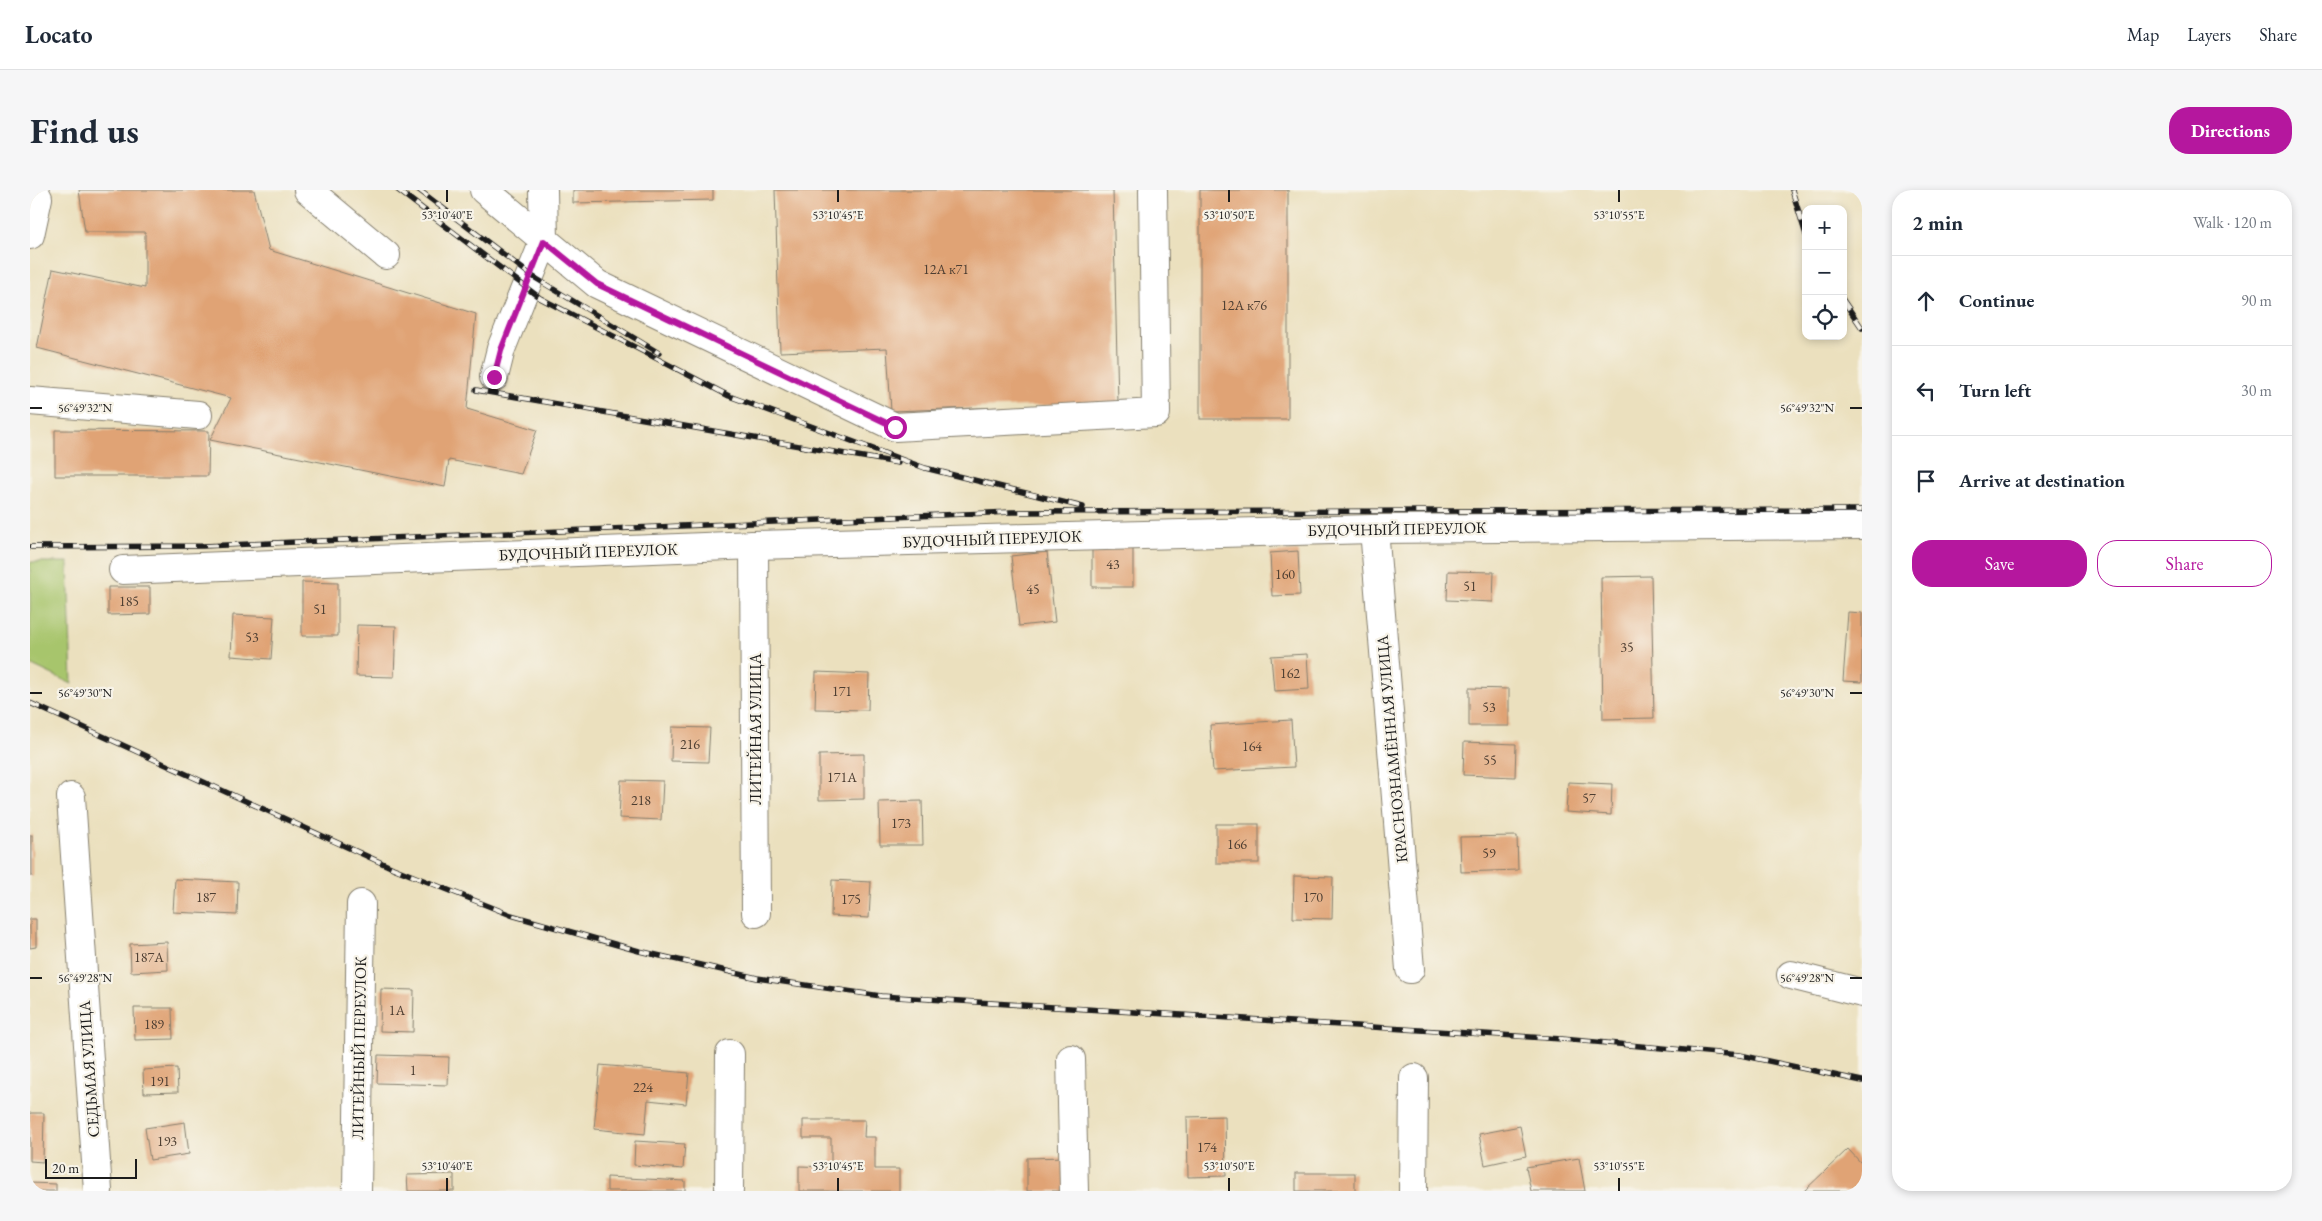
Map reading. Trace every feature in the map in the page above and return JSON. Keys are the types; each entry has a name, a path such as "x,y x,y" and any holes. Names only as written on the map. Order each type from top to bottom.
{"street":[{"path":"30,235 38,198 32,190"},
{"path":"308,190 386,255"},
{"path":"484,190 597,284 895,427 1156,413 1153,190"},
{"path":"494,377 501,350 544,241 542,190"},
{"path":"30,401 198,415"},
{"name":"БУДОЧНЫЙ ПЕРЕУЛОК","path":"123,570 754,545 1374,529 1862,525"},
{"name":"КРАСНОЗНАМЁННАЯ УЛИЦА","path":"1374,529 1410,969"},
{"name":"ЛИТЕЙНАЯ УЛИЦА","path":"754,545 756,913"},
{"name":"СЕДЬМАЯ УЛИЦА","path":"71,797 98,1191"},
{"name":"ЛИТЕЙНЫЙ ПЕРЕУЛОК","path":"357,1191 362,904"},
{"path":"1791,975 1862,993"},
{"path":"729,1191 730,1054"},
{"path":"1071,1059 1074,1191"},
{"path":"1413,1191 1414,1078"}],"green space":[{"path":"30,562 68,562 72,684 30,664"}],"building":[{"path":"79,190 254,190 269,250 476,314 467,409 537,430 521,474 449,460 445,487 210,440 231,398 37,348 53,269 145,288 145,232 85,232"},
{"path":"573,190 713,190 713,200 573,203"},
{"path":"775,190 1113,190 1118,403 891,411 887,348 780,352"},
{"path":"1200,190 1288,190 1288,419 1200,419"},
{"path":"55,430 209,431 208,476 55,476"},
{"path":"1092,540 1133,540 1133,587 1092,587"},
{"path":"1298,551 1300,595 1272,596 1270,553"},
{"path":"1047,552 1055,622 1019,626 1011,556"},
{"path":"1448,571 1494,572 1493,602 1447,600"},
{"path":"1651,576 1654,718 1603,719 1601,577"},
{"path":"302,582 338,583 338,636 302,636"},
{"path":"108,587 150,587 150,614 108,615"},
{"path":"1848,612 1862,613 1862,682 1843,681"},
{"path":"233,615 274,617 271,659 231,656"},
{"path":"357,625 396,626 394,677 356,676"},
{"path":"1307,654 1309,689 1274,691 1271,656"},
{"path":"816,672 869,674 868,710 815,709"},
{"path":"1469,688 1509,689 1509,726 1469,726"},
{"path":"1291,720 1294,767 1213,771 1210,725"},
{"path":"672,727 710,728 708,762 671,761"},
{"path":"1464,742 1516,744 1515,777 1463,775"},
{"path":"864,754 864,799 819,800 819,755"},
{"path":"621,780 663,781 661,820 619,818"},
{"path":"1568,782 1612,784 1611,815 1566,812"},
{"path":"922,801 923,845 880,845 879,802"},
{"path":"1216,824 1259,824 1259,863 1216,863"},
{"path":"30,835 32,835 32,876 30,876"},
{"path":"1517,836 1518,870 1461,872 1460,837"},
{"path":"1294,876 1333,877 1332,919 1293,918"},
{"path":"175,879 238,882 237,915 173,912"},
{"path":"832,880 871,882 869,918 831,916"},
{"path":"30,919 36,919 36,947 30,948"},
{"path":"167,942 168,970 131,972 130,944"},
{"path":"381,989 414,990 413,1032 380,1031"},
{"path":"134,1008 172,1008 173,1039 135,1040"},
{"path":"378,1055 449,1057 448,1085 377,1083"},
{"path":"600,1065 689,1073 686,1104 648,1100 645,1134 594,1129"},
{"path":"177,1068 178,1092 144,1093 143,1070"},
{"path":"30,1113 44,1113 43,1162 30,1161"},
{"path":"1225,1116 1226,1176 1188,1177 1187,1117"},
{"path":"803,1120 865,1120 864,1137 875,1137 875,1169 899,1169 899,1191 799,1191 799,1166 831,1167 831,1138 803,1138"},
{"path":"185,1122 189,1154 150,1160 145,1128"},
{"path":"1520,1126 1526,1156 1485,1165 1479,1134"},
{"path":"635,1141 685,1144 683,1169 634,1165"},
{"path":"1848,1149 1862,1164 1862,1186 1857,1191 1804,1191"},
{"path":"1067,1157 1068,1191 1027,1191 1027,1158"},
{"path":"1579,1158 1585,1191 1531,1191 1526,1167"},
{"path":"1296,1173 1355,1173 1355,1191 1296,1191"},
{"path":"454,1174 454,1191 408,1191 407,1175"},
{"path":"607,1177 685,1181 685,1191 607,1191"},
{"path":"30,1183 56,1184 56,1191 30,1191"}],"railway":[{"path":"398,190 540,298 729,396 925,468 1083,507"},
{"path":"419,190 532,276 659,353"},
{"path":"1792,190 1802,222"},
{"path":"1847,306 1862,328"},
{"path":"476,390 898,463"},
{"path":"30,547 203,546 1012,512 1862,510"},
{"path":"30,703 393,868 511,915 639,951 757,978 881,996 1562,1039 1740,1055 1862,1081"}],"route":[{"path":"494,377 501,350 532,276 544,241 597,284 895,427"}]}
